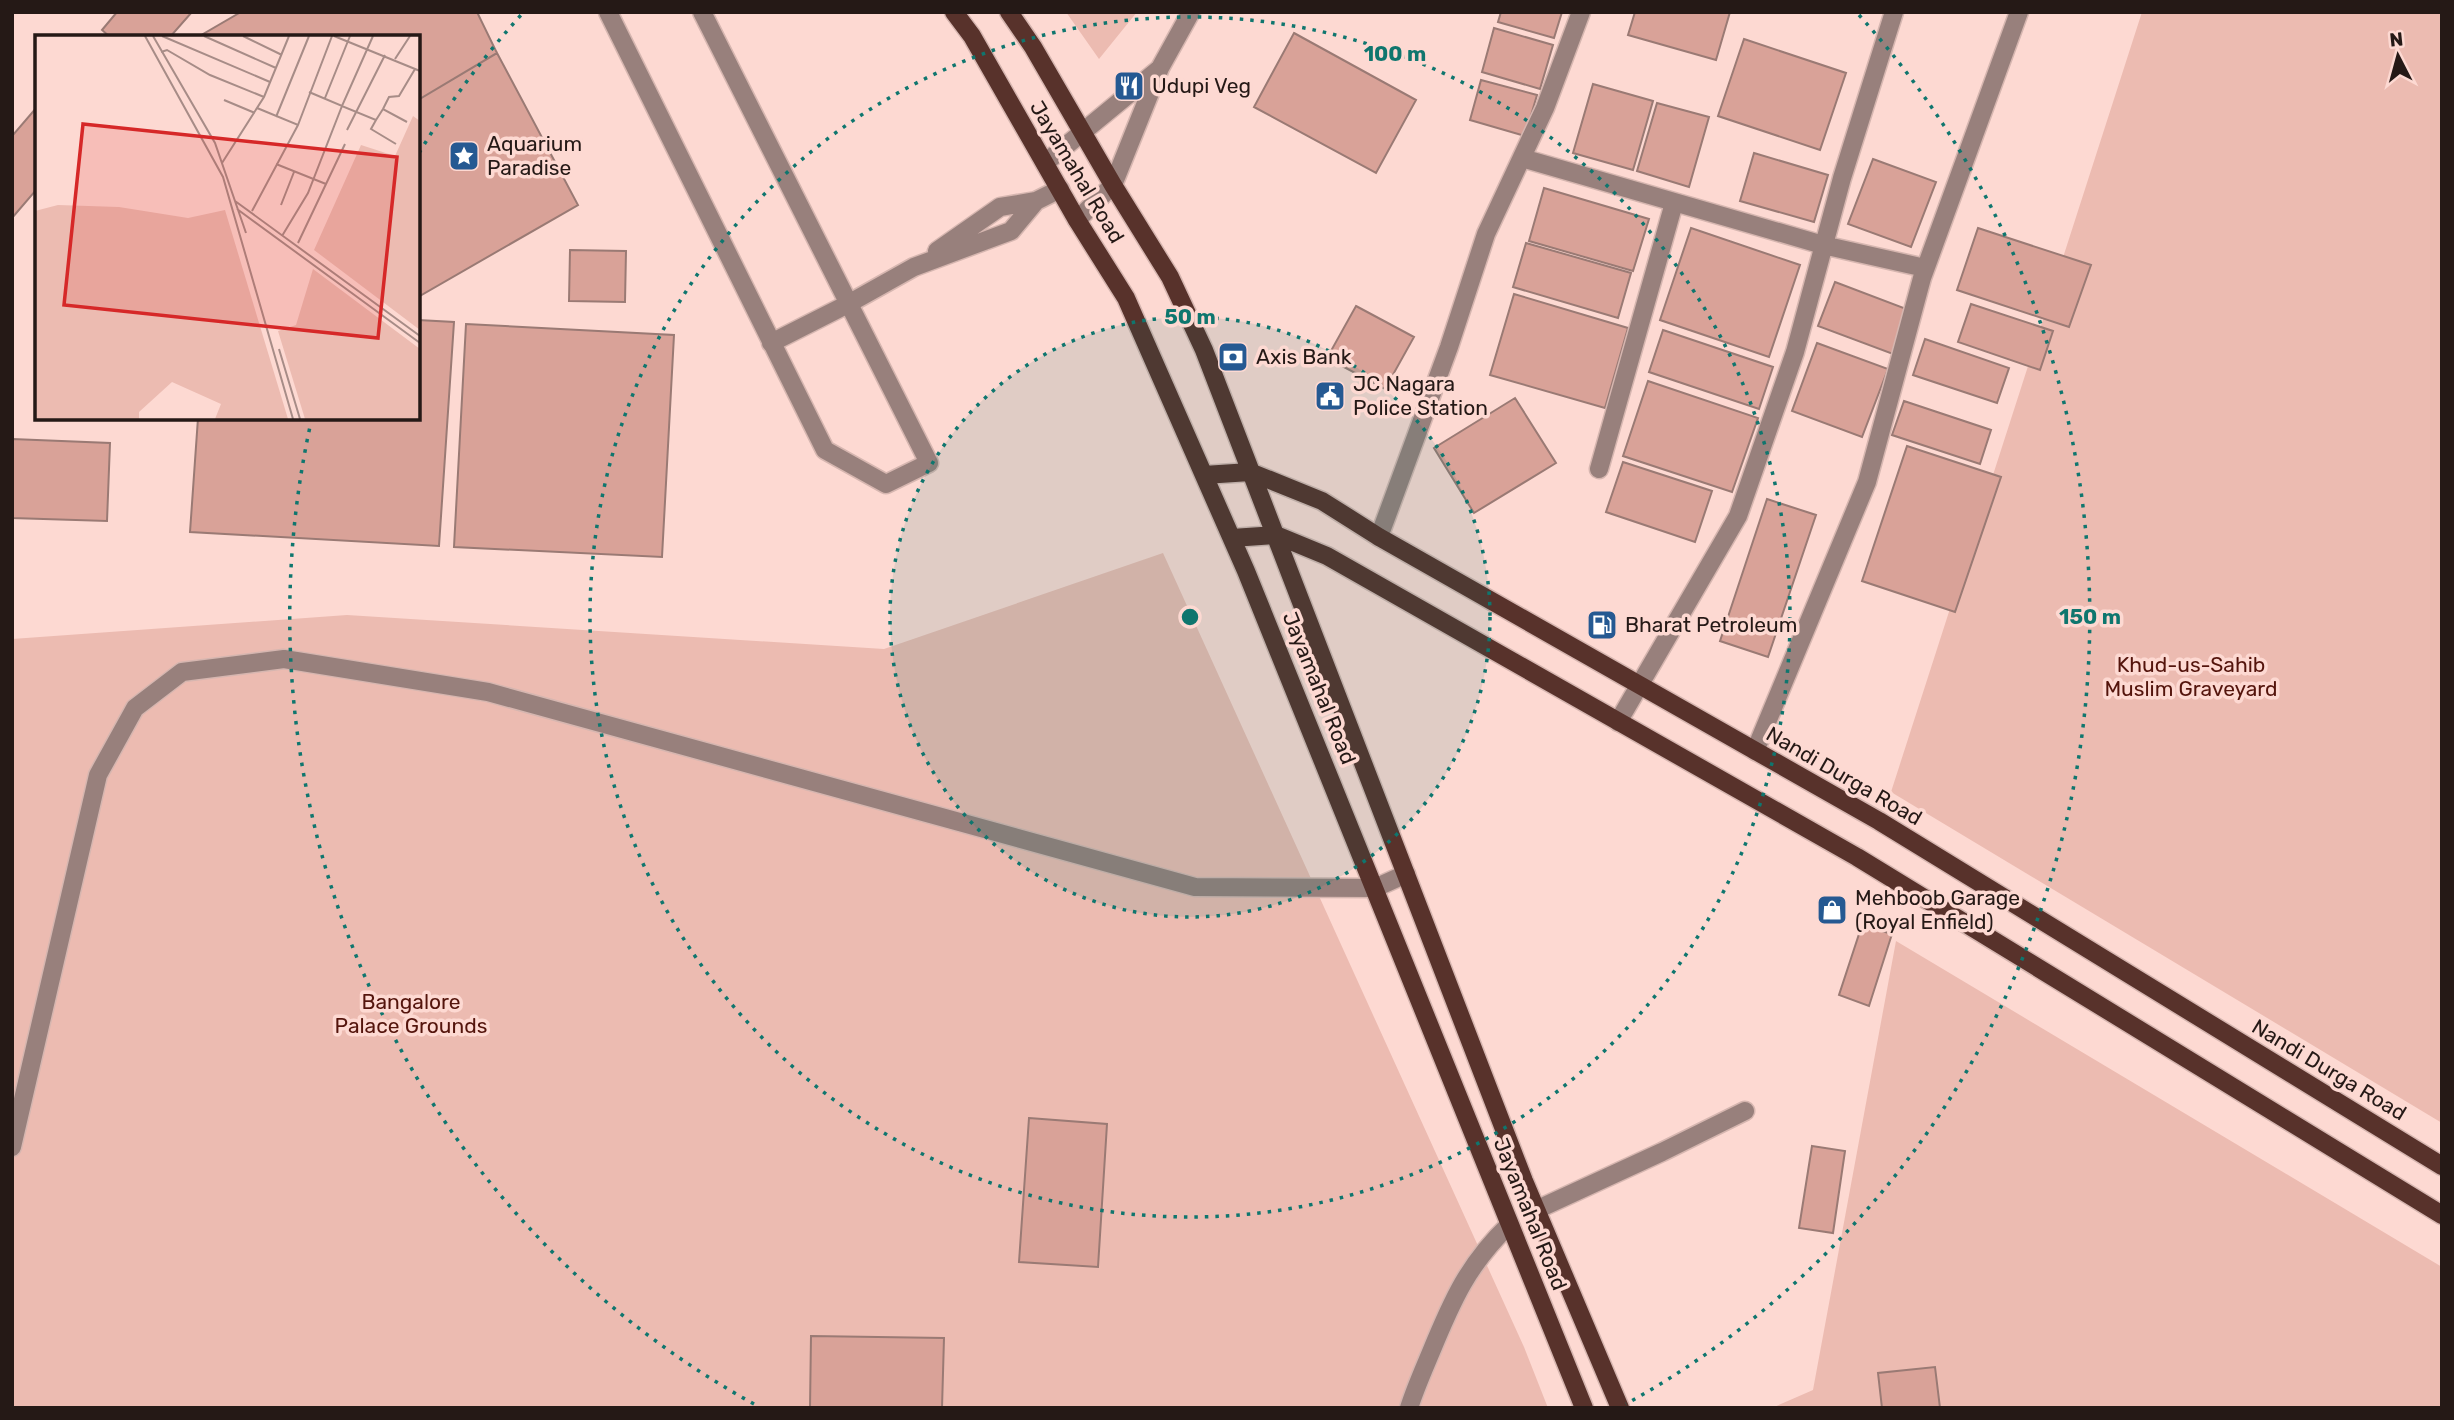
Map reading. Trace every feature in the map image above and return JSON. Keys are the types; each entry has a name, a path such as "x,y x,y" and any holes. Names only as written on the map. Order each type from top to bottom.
{"main road":[{"name":"Jayamahal Road","path":"954,12 972,36 1077,219 1126,298 1232,538 1584,1408"},
{"name":"Jayamahal Road","path":"1009,12 1033,47 1081,132 1170,277 1204,350 1536,1210 1620,1408"},
{"name":"Nandi Durga Road","path":"1204,475 1250,471 1322,501 1379,537 1878,821 2442,1166"},
{"path":"1232,538 1276,535 1327,555 1857,857 2442,1215"}],"street":[{"path":"608,12 825,450 886,484 929,463 702,12"},
{"path":"1077,219 1113,185 1160,68 1191,12"},
{"path":"1379,537 1449,347 1486,234 1545,108 1581,12"},
{"path":"1618,722 1738,516 1795,352 1842,178 1894,12"},
{"path":"1755,751 1867,482 1925,268 2019,12"},
{"path":"1045,163 1160,68"},
{"path":"1522,158 1823,245 1925,268"},
{"path":"771,343 914,267 1000,207 1036,201 1060,189"},
{"path":"914,267 1011,231 1036,201"},
{"path":"1599,469 1674,203"},
{"path":"12,1147 98,775 135,708 182,672 284,659 488,692 1195,887 1375,888 1406,874"},
{"path":"1536,1210 1745,1111"},
{"path":"1409,1408 1445,1318 1466,1275 1490,1243 1509,1225"}],"green space":[{"path":"1066,12 1137,12 1099,59"},
{"name":"Khud-us-Sahib Muslim Graveyard","path":"2142,12 2442,12 2442,1123 1891,792"},
{"name":"Bangalore Palace Grounds","path":"1163,553 1524,1347 1548,1408 12,1408 12,639 347,615 884,649"},
{"path":"1896,941 2442,1267 2442,1408 1772,1408 1813,1390"}],"building":[{"path":"117,12 192,12 172,35 108,35 102,30"},
{"path":"241,12 477,12 497,53 420,99 420,35 201,35"},
{"path":"1501,12 1562,12 1554,38 1498,22"},
{"path":"1635,12 1730,12 1716,60 1628,35"},
{"path":"1494,28 1553,45 1540,89 1482,72"},
{"path":"1294,33 1416,100 1376,173 1254,107"},
{"path":"1744,39 1846,73 1820,150 1718,116"},
{"path":"497,53 578,205 420,296 420,99"},
{"path":"1481,80 1537,95 1525,136 1470,120"},
{"path":"1593,84 1653,101 1633,170 1573,153"},
{"path":"1657,103 1709,117 1689,187 1637,171"},
{"path":"35,109 35,191 12,218 12,136"},
{"path":"1754,153 1828,175 1814,222 1740,201"},
{"path":"1873,159 1936,182 1911,247 1848,224"},
{"path":"1544,188 1649,219 1633,271 1529,241"},
{"path":"1691,228 1800,265 1769,357 1660,320"},
{"path":"1978,228 2091,265 2069,327 1957,290"},
{"path":"1526,243 1631,273 1618,318 1513,287"},
{"path":"570,250 626,251 625,302 569,301"},
{"path":"1835,282 1909,310 1893,354 1818,326"},
{"path":"1514,294 1628,328 1605,408 1490,375"},
{"path":"1971,304 2053,331 2040,370 1958,342"},
{"path":"1356,306 1414,337 1385,389 1327,358"},
{"path":"420,320 454,322 439,546 190,532 198,420 420,420"},
{"path":"466,324 674,335 662,557 454,547"},
{"path":"1663,330 1773,367 1759,409 1649,372"},
{"path":"1925,339 2009,368 1997,403 1913,375"},
{"path":"1817,343 1888,369 1862,437 1792,411"},
{"path":"1648,381 1758,418 1732,492 1623,456"},
{"path":"1515,398 1556,463 1474,513 1434,448"},
{"path":"1904,401 1991,430 1980,464 1892,435"},
{"path":"12,439 110,443 107,521 12,518"},
{"path":"1907,446 2001,477 1955,612 1862,581"},
{"path":"1623,462 1712,491 1695,542 1606,512"},
{"path":"1767,499 1816,515 1768,657 1720,641"},
{"path":"1862,925 1892,934 1869,1006 1839,995"},
{"path":"1029,1118 1107,1124 1098,1267 1019,1262"},
{"path":"1812,1146 1845,1151 1833,1233 1799,1228"},
{"path":"811,1336 944,1338 942,1408 810,1408"},
{"path":"1935,1367 1940,1408 1882,1408 1878,1373"}],"place":[{"name":"Udupi Veg","path":"1129,86"},
{"name":"Aquarium Paradise","path":"464,156"},
{"name":"Axis Bank","path":"1233,357"},
{"name":"JC Nagara Police Station","path":"1330,396"},
{"name":"Bharat Petroleum","path":"1602,625"},
{"name":"Mehboob Garage (Royal Enfield)","path":"1832,910"}]}
